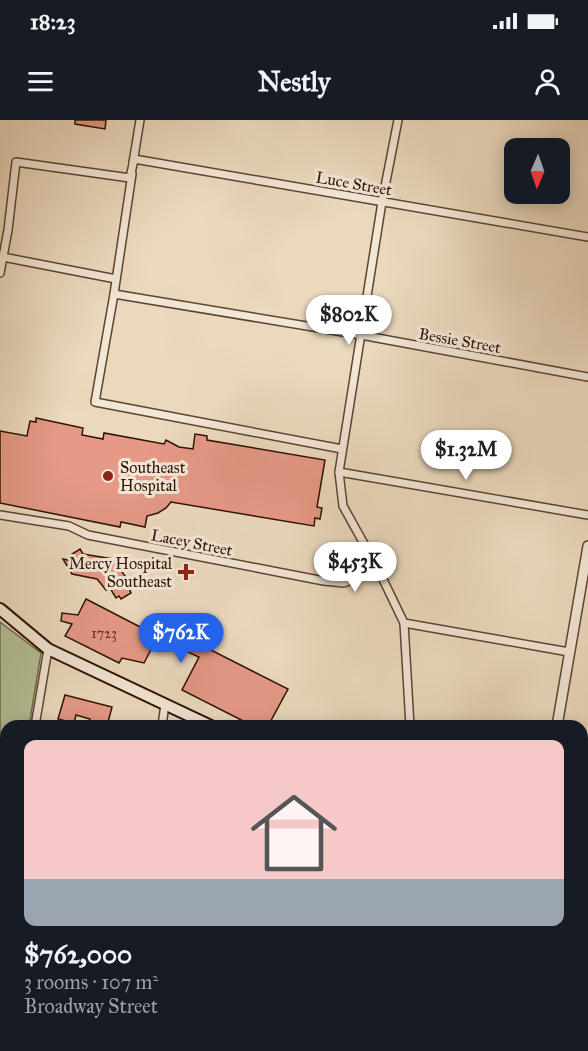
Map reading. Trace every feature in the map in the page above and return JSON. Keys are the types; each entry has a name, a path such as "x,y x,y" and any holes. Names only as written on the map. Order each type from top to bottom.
{"main road":[{"path":"0,609 48,649 198,720"}],"street":[{"path":"140,120 114,294 94,402 342,449"},
{"path":"398,120 382,202 339,472 344,506 404,623 410,720"},
{"path":"0,273 16,162 130,178 134,159"},
{"name":"Luce Street","path":"134,159 588,237"},
{"path":"3,257 116,279"},
{"name":"Bessie Street","path":"114,294 361,335 588,377"},
{"path":"339,472 588,515"},
{"name":"Lacey Street","path":"0,515 69,526 88,535 324,581 344,583 378,569"},
{"path":"558,720 588,546"},
{"path":"404,623 569,652"},
{"path":"36,720 48,649"},
{"path":"163,720 165,704"}],"green space":[{"path":"0,622 41,653 30,720 0,720"}],"building":[{"path":"75,120 106,120 105,129 75,124"},
{"name":"Southeast Hospital","path":"36,418 83,428 82,435 103,439 104,433 164,444 166,440 179,447 193,449 195,434 207,436 207,440 325,460 317,507 322,508 320,519 315,518 314,526 171,502 158,513 147,516 145,527 121,522 120,527 0,503 0,431 27,436 30,421 36,422"},
{"path":"80,549 83,554 113,559 132,586 129,588 131,593 121,599 119,596 116,598 110,588 106,590 97,579 72,574 63,559 68,560 69,556"},
{"path":"86,599 144,629 205,647 288,689 271,720 241,720 182,690 199,657 175,646 154,644 144,663 122,658 119,663 65,636 72,624 61,621 62,613 78,615"},
{"path":"65,695 112,707 109,720 90,720 76,715 75,720 58,719"}],"place":[{"name":"Southeast Hospital","path":"108,476"},
{"name":"Mercy Hospital Southeast","path":"186,572"}]}
